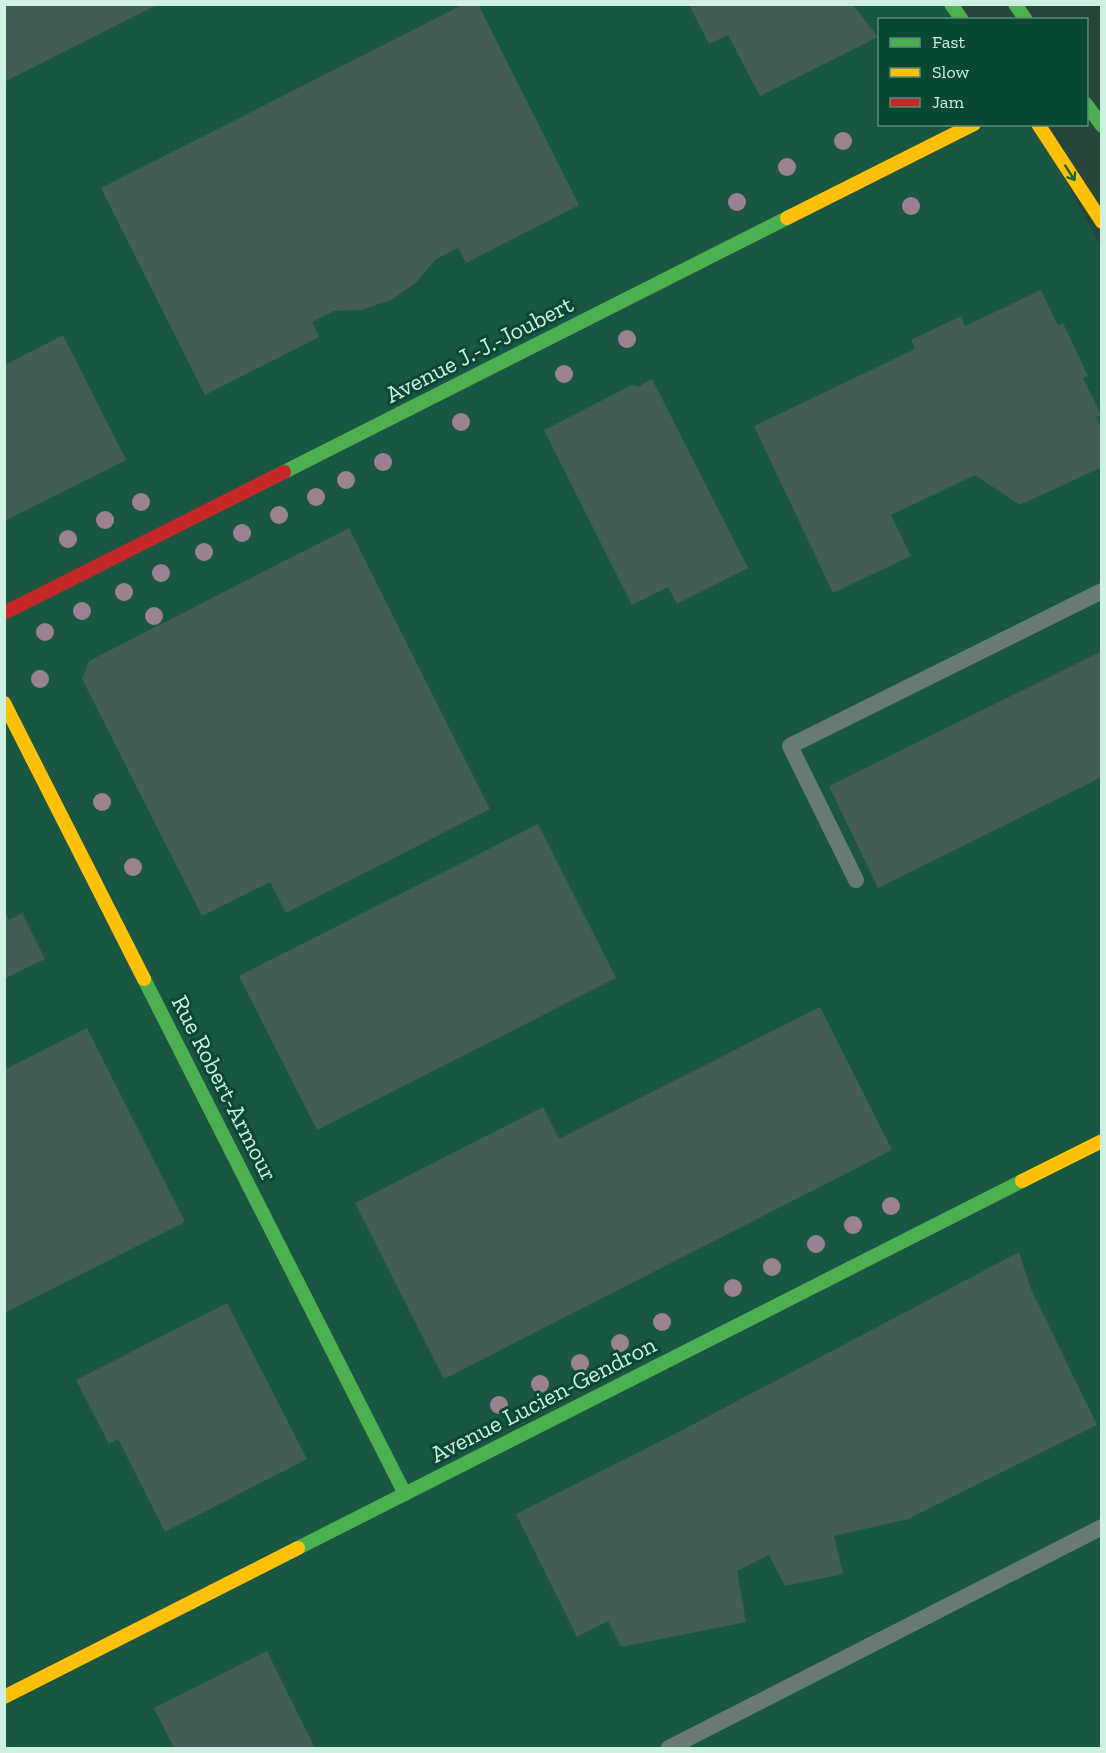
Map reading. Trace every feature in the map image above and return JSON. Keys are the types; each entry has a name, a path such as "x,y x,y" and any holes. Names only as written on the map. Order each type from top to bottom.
{"street":[{"path":"951,4 961,18"},
{"path":"1015,4 1025,18"},
{"path":"1088,107 1101,126"},
{"name":"Avenue J.-J.-Joubert","path":"4,613 970,126"},
{"path":"1039,126 1101,222"},
{"name":"Rue Robert-Armour","path":"4,703 405,1494"},
{"name":"Avenue Lucien-Gendron","path":"4,1697 1101,1141"}],"lane":[{"path":"856,880 790,746 1101,591"},
{"path":"669,1749 1101,1527"}],"shaded area":[{"path":"5,5 950,5 960,18 878,18 878,126 1037,126 1101,247 1101,1748 5,1748"}],"building":[{"path":"4,4 159,4 4,82"},
{"path":"464,4 478,4 579,205 466,263 458,248 436,259 416,283 391,300 361,310 334,311 312,322 319,337 205,395 101,188"},
{"path":"689,5 853,5 878,37 760,96 728,35 709,44"},
{"path":"1041,290 1058,326 1063,323 1088,376 1083,378 1101,415 1096,417 1102,429 1102,467 1020,505 975,475 891,515 911,556 833,593 754,426 915,349 911,340 961,316 965,326"},
{"path":"63,335 126,460 6,520 5,365"},
{"path":"652,379 748,568 677,604 668,587 632,605 544,430 632,385 638,387"},
{"path":"349,528 490,809 286,913 270,882 202,916 82,679 89,661"},
{"path":"1102,651 1102,777 878,888 829,786"},
{"path":"538,824 616,978 317,1130 239,976"},
{"path":"4,910 9,920 22,913 45,959 4,979"},
{"path":"820,1007 892,1150 444,1379 355,1203 543,1107 559,1139"},
{"path":"87,1028 185,1222 4,1313 4,1070"},
{"path":"1019,1252 1031,1289 1097,1425 908,1519 834,1536 843,1574 785,1586 769,1555 737,1571 746,1622 621,1647 608,1621 577,1637 516,1514 671,1436"},
{"path":"227,1303 307,1459 165,1532 118,1439 109,1444 76,1380"},
{"path":"267,1651 315,1748 174,1748 154,1708"}],"traffic: fast":[{"path":"951,4 961,18"},
{"path":"1015,4 1025,18"},
{"path":"1088,107 1102,126"},
{"path":"284,472 787,218"},
{"path":"144,979 405,1494"},
{"path":"298,1548 1022,1181"}],"traffic: slow":[{"path":"787,218 970,126"},
{"path":"1039,126 1102,222"},
{"path":"4,703 144,979"},
{"path":"1022,1181 1102,1141"},
{"path":"4,1697 298,1548"}],"traffic: jam":[{"path":"4,613 284,472"}]}
